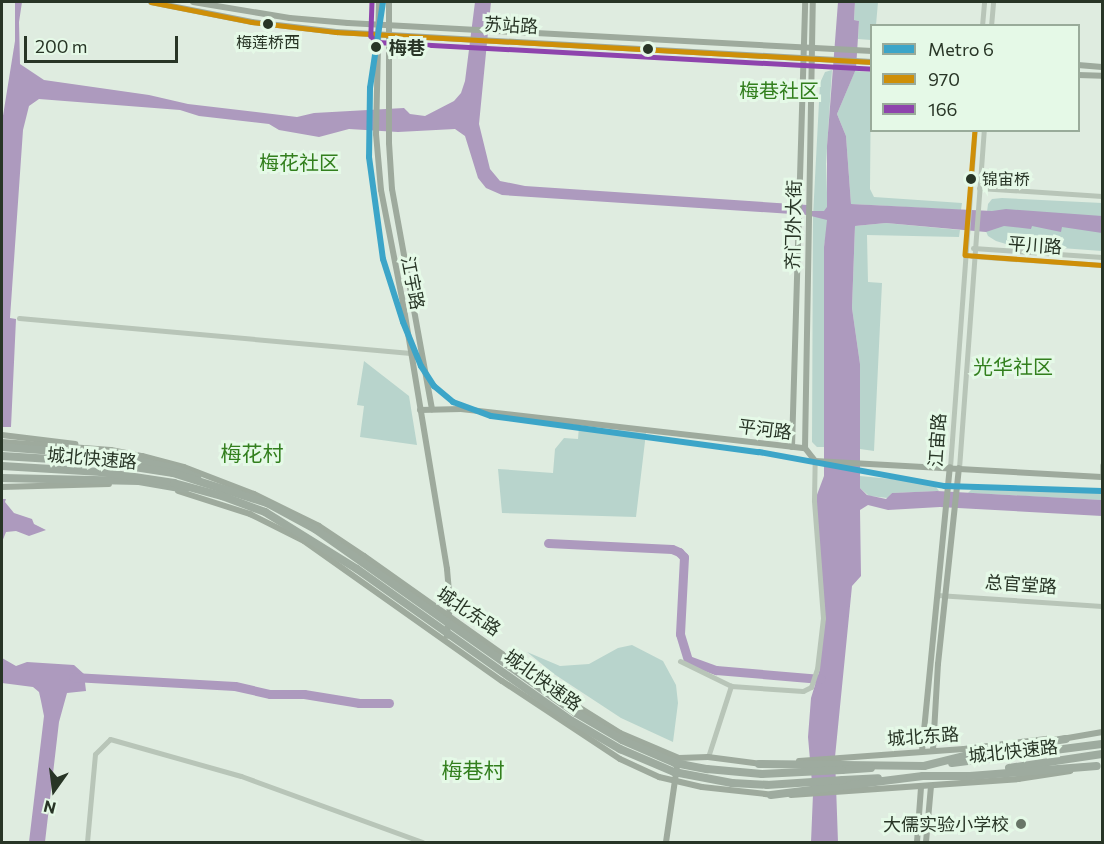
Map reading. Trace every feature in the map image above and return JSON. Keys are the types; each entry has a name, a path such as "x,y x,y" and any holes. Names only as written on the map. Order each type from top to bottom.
{"highway":[{"path":"2,447 106,455 173,468 224,492"},
{"name":"城北快速路","path":"2,456 102,462 173,473 224,492 311,538 504,670 573,721 620,749 674,772 732,783 767,785 923,776 1010,768 1102,754"},
{"name":"城北快速路","path":"2,466 101,472 224,492 267,503 315,529 576,713 622,740 675,763 707,769 762,774 924,766 1009,758 1102,744"},
{"path":"4,480 139,481 224,492"},
{"path":"759,764 924,766 972,754 1066,739"},
{"path":"771,795 923,776 970,776 1100,766"}],"main road":[{"name":"苏站路","path":"151,2 288,27 870,62"},
{"name":"苏站路","path":"193,2 290,18 802,49 870,51"},
{"name":"江宇路","path":"379,2 376,134 384,211 447,569 450,605 447,640"},
{"name":"江宇路","path":"389,2 389,134 395,209 432,409"},
{"name":"齐门外大街","path":"792,447 805,2"},
{"name":"齐门外大街","path":"805,448 813,2"},
{"path":"1080,65 1102,67"},
{"path":"1080,75 1102,76"},
{"name":"平河路","path":"420,410 461,408 805,448 815,461"},
{"path":"2,435 39,438 111,450"},
{"name":"城北东路","path":"2,442 111,450 184,467 284,507 364,556 569,701 620,733 679,758 708,757 759,764 964,749 1022,740 1066,739 1102,732"},
{"path":"815,461 1102,477"},
{"name":"江宙路","path":"922,751 950,467"},
{"name":"江宙路","path":"933,750 945,594 959,468"},
{"name":"城北东路","path":"4,480 161,486 250,514 304,541 502,681 620,759 659,777 738,793 800,796 1018,779 1100,766"},
{"path":"2,487 122,483"},
{"path":"666,843 679,758"},
{"path":"917,843 921,786"},
{"path":"926,843 931,786"}],"street":[{"path":"982,24 984,2"},
{"path":"992,24 993,2"},
{"name":"江宙路","path":"950,467 975,132"},
{"name":"江宙路","path":"959,468 984,132"},
{"path":"979,188 1102,196"},
{"name":"平川路","path":"965,248 1102,257"},
{"name":"平川路","path":"965,255 1102,265"},
{"path":"19,318 410,353"},
{"path":"680,661 731,686 802,691 811,687 823,618 813,500 815,461"},
{"path":"1102,465 1102,477"},
{"name":"总官堂路","path":"937,595 1102,606"},
{"path":"708,757 731,686"},
{"path":"87,843 95,754 110,740 241,776 422,842"}],"shaded area":[{"path":"15,2 22,2 19,22 20,64 44,80 149,95 188,104 297,117 314,113 404,108 410,114 425,116 454,101 461,93 465,81 475,2 491,2 479,124 490,169 500,181 525,186 807,205 808,211 824,211 827,207 827,146 838,2 855,2 854,20 859,21 856,69 837,114 846,136 851,204 992,211 1006,209 1102,216 1102,233 1062,227 1061,232 1032,226 1031,229 1004,226 986,232 886,223 855,226 852,308 860,364 860,488 867,495 886,499 892,493 937,491 1102,500 1102,516 940,507 888,510 868,505 860,510 861,576 852,586 835,757 838,842 811,842 813,794 808,737 811,698 819,672 825,614 815,500 824,476 824,247 827,220 807,215 502,195 486,188 478,178 465,136 455,129 398,132 349,129 319,137 279,130 269,124 199,116 180,110 39,99 29,106 23,130 10,318 16,319 11,427 3,427 2,438 2,122 15,41"},
{"path":"855,2 878,2 876,24 870,24 870,40 858,39 859,21 854,20"},
{"path":"832,70 826,164 828,222 824,247 825,447 817,447 812,442 813,216 820,83 825,72"},
{"path":"855,71 870,72 870,189 874,197 962,203 961,210 851,204 846,136 837,114"},
{"path":"992,199 1102,203 1102,251 1006,244 996,241 988,236 985,229 988,204"},
{"path":"886,223 960,230 959,237 867,235 868,282 882,283 874,451 860,449 860,364 852,308 855,226"},
{"path":"364,361 409,396 417,445 360,437 364,406 357,405"},
{"path":"579,426 646,433 636,517 502,513 498,469 553,473 555,449 564,438 578,439"},
{"path":"860,476 933,483 939,491 892,493 888,498 869,496 860,488"},
{"path":"981,485 1102,493 1102,500 968,493"},
{"path":"2,499 6,499 5,502 14,513 32,519 34,524 46,530 29,536 16,531 6,532 2,542"},
{"path":"632,645 663,661 676,685 678,703 673,742 621,718 554,674 527,652 560,666 589,664 618,648"},
{"path":"2,658 16,666 27,662 74,665 84,674 86,691 67,693 59,722 45,842 29,842 44,716 39,692 33,687 2,683"}],"waterway":[{"path":"548,543 672,549 679,552 684,557 680,634 688,660 716,670 821,679"},
{"path":"73,677 235,686 270,694 304,694 359,703 389,703"}],"metro line":[{"name":"6","path":"383,2 370,88 369,157 383,259 403,322 421,366 434,386 453,402 491,416 759,452 945,486 1102,491"}],"transit line":[{"name":"970","path":"151,2 252,22 336,32 870,62"},
{"name":"166","path":"372,2 371,36 377,42 870,69"},
{"name":"970","path":"975,132 965,255 1102,265"}],"place":[{"name":"梅莲桥西","path":"268,24"},
{"name":"梅巷","path":"376,47"},
{"name":"锦宙桥","path":"971,179"},
{"name":"大儒实验小学校","path":"1021,824"}],"district":[{"name":"梅巷社区","path":"779,90"},
{"name":"梅花社区","path":"299,162"},
{"name":"光华社区","path":"1013,366"},
{"name":"梅花村","path":"252,453"},
{"name":"梅巷村","path":"473,770"}]}
